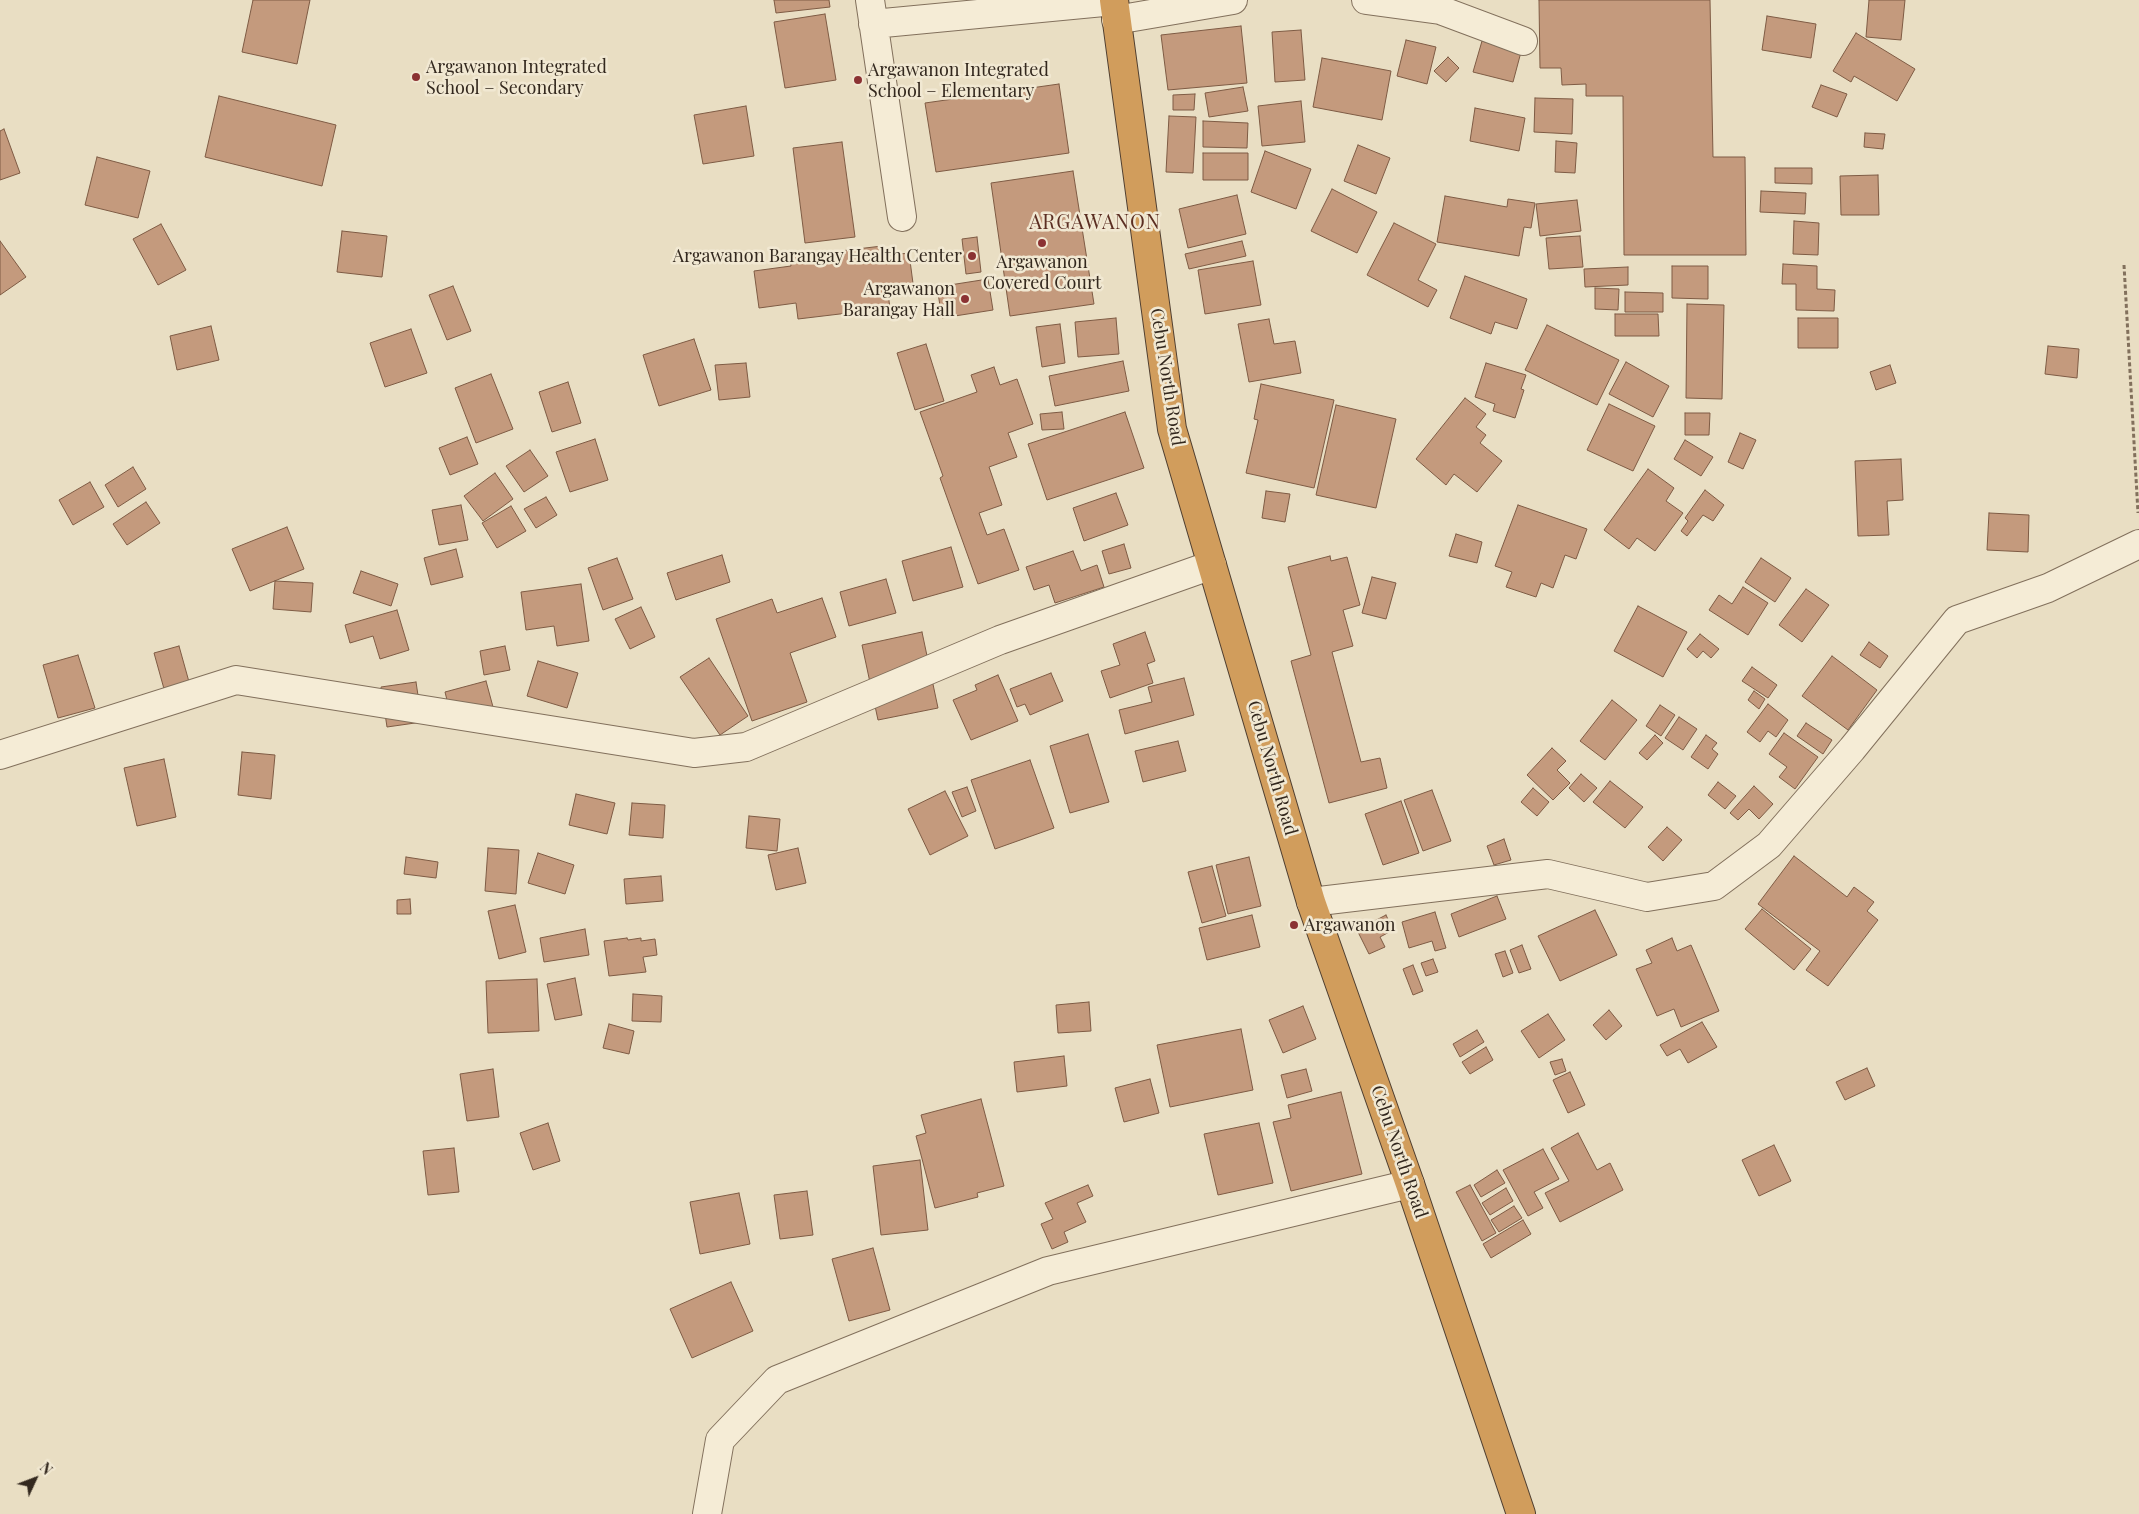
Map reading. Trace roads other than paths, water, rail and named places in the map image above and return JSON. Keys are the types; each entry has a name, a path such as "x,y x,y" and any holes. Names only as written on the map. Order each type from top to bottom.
{"highway":[{"name":"Cebu North Road","path":"1114,7 1172,428 1311,902 1410,1184 1520,1514"}],"street":[{"path":"902,216 871,12 1114,7 1233,0"},
{"path":"1366,0 1440,10 1523,42"},
{"path":"1311,902 1548,874 1647,897 1714,886 1769,845 1852,749 1957,620 2048,588 2139,544"},
{"path":"0,755 236,680 694,753 746,746 1000,640 1212,565"},
{"path":"706,1514 720,1440 777,1380 1048,1270 1410,1184"}],"place":[{"name":"Argawanon Integrated School – Secondary","path":"416,77"},
{"name":"Argawanon Integrated School – Elementary","path":"858,80"},
{"name":"Argawanon Covered Court","path":"1042,243"},
{"name":"Argawanon Barangay Health Center","path":"972,256"},
{"name":"Argawanon Barangay Hall","path":"965,299"},
{"name":"Argawanon","path":"1294,925"}],"district":[{"name":"ARGAWANON","path":"1095,223"}]}
